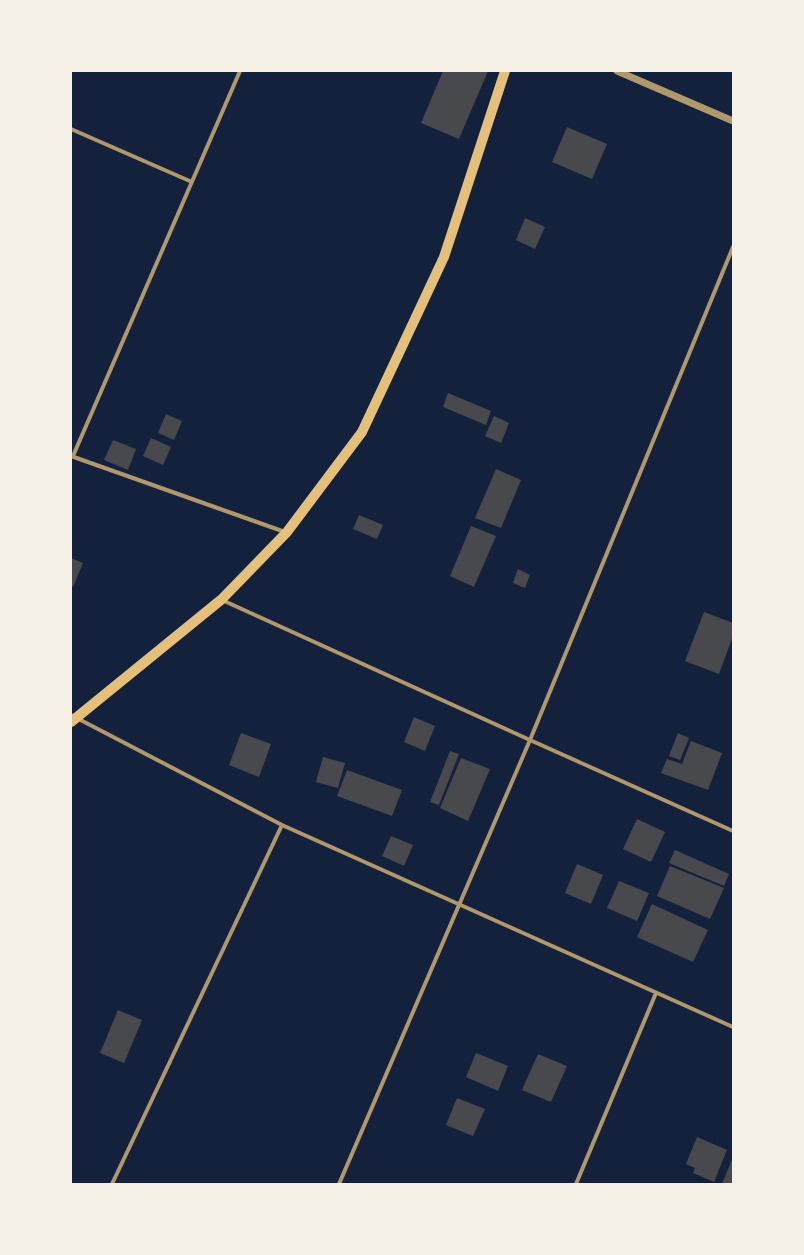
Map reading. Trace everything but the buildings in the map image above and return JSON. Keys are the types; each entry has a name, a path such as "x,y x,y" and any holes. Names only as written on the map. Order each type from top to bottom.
{"main road":[{"path":"73,718 222,599 287,532 362,432 444,257 505,71"}],"street":[{"path":"240,71 72,456 287,532"},
{"path":"617,71 733,121"},
{"path":"71,129 192,182"},
{"path":"339,1184 530,740 733,247"},
{"path":"222,599 530,740 732,830 733,824"},
{"path":"73,718 282,825 733,1027"},
{"path":"112,1184 282,825"},
{"path":"576,1184 656,993"}]}
